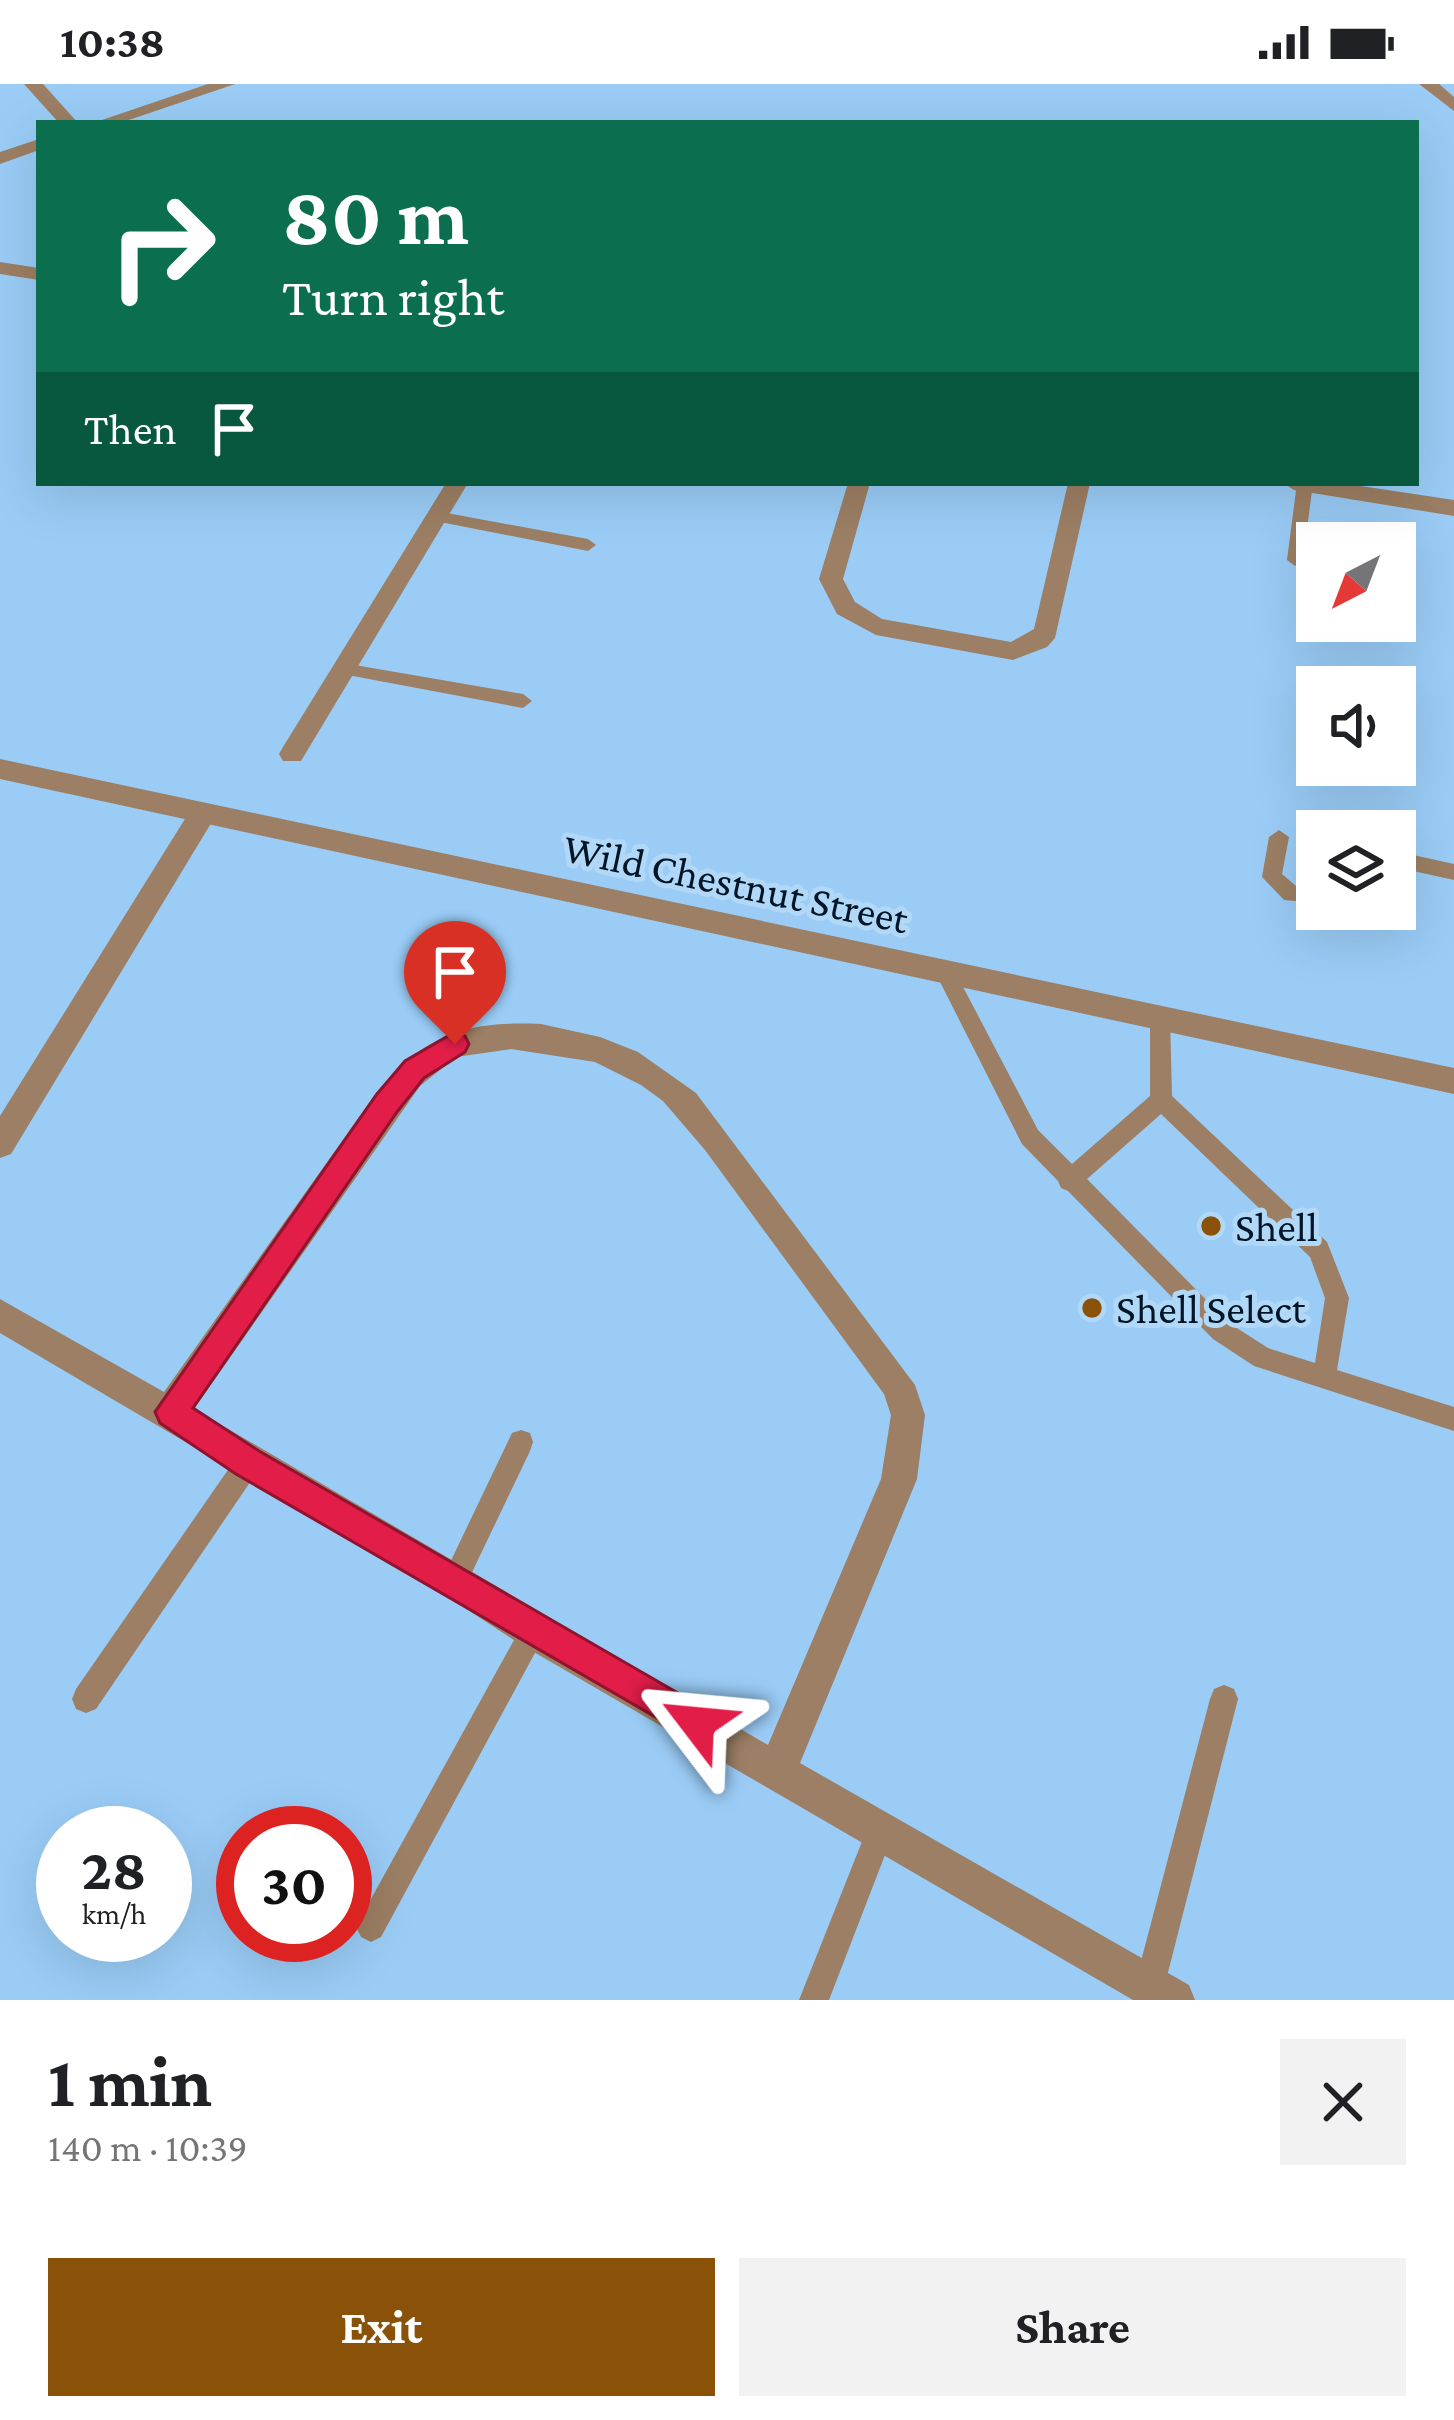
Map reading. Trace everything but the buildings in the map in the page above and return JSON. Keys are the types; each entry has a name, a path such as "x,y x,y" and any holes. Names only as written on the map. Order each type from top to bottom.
{"street":[{"path":"33,84 66,120"},
{"path":"112,120 226,84"},
{"path":"1428,84 1454,106"},
{"path":"0,158 36,146"},
{"path":"0,268 36,274"},
{"path":"292,754 455,486"},
{"path":"858,486 831,579 846,608 876,626 1013,651 1038,641 1046,632 1078,486"},
{"path":"1314,486 1454,508"},
{"name":"Wild Chestnut Street","path":"0,769 1454,1081"},
{"path":"0,1144 203,813"},
{"path":"171,1412 387,1103 428,1058 455,1044 536,1038 596,1049 638,1068 674,1091 710,1133 898,1385 908,1415 899,1479 778,1769"},
{"path":"0,1315 171,1412 248,1463 454,1580 533,1631 1162,1992"}],"lane":[{"path":"1294,560 1301,486"},
{"path":"436,516 588,545"},
{"path":"343,669 523,701"},
{"path":"1279,837 1272,878 1296,894"},
{"path":"1416,864 1454,872"},
{"path":"944,970 1030,1137 1221,1330 1262,1358 1454,1419"},
{"path":"1160,1017 1161,1100 1319,1250 1337,1298 1324,1379"},
{"path":"1069,1181 1161,1100"},
{"path":"454,1580 521,1442"},
{"path":"86,1700 248,1463"},
{"path":"372,1925 533,1631"},
{"path":"1162,1992 1224,1699"},
{"path":"814,2000 881,1829"}],"place":[{"name":"Shell","path":"1211,1226"},
{"name":"Shell Select","path":"1092,1308"}],"route":[{"path":"455,1044 428,1058 387,1103 171,1412 248,1463 697,1723"}]}
